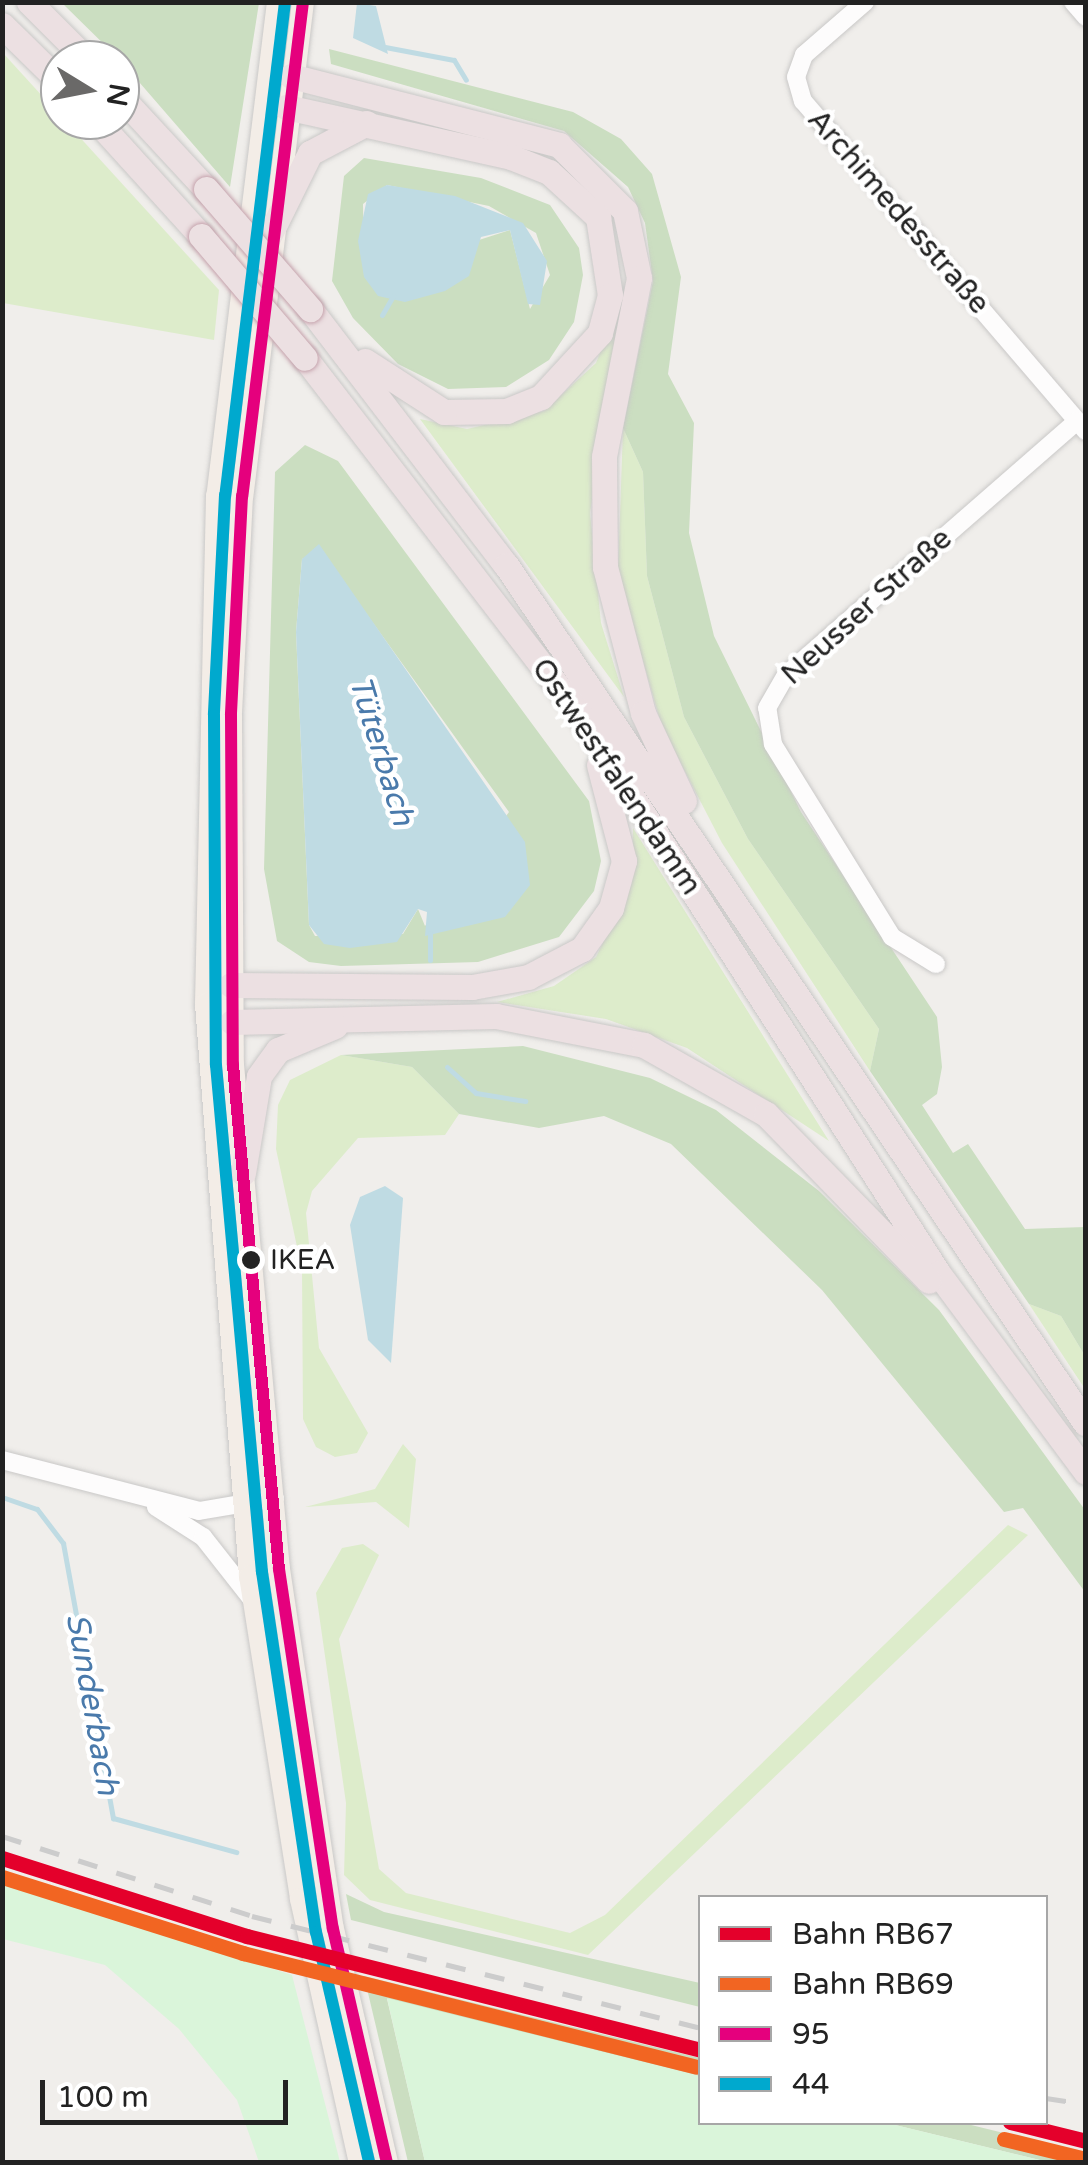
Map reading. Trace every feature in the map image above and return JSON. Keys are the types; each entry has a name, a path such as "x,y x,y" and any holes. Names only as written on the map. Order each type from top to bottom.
{"highway":[{"path":"28,2 67,40"},
{"path":"2,25 40,62"},
{"path":"291,76 558,145 625,211 639,278 604,457 605,567 643,713 728,885"},
{"path":"286,107 511,157 576,192 598,217 608,254 600,333 540,397 472,416 395,388 310,309"},
{"name":"Ostwestfalendamm","path":"140,118 310,309 506,565 728,885 962,1254 1086,1424"},
{"path":"268,238 310,153 367,123"},
{"name":"Ostwestfalendamm","path":"114,140 305,358 579,714 977,1331 1086,1472"},
{"path":"231,985 472,988 528,977 582,949 611,908 624,861 616,806 579,714"},
{"path":"243,1173 253,1091 267,1064 298,1037 364,1018"},
{"path":"232,1022 364,1018 539,1020 684,1062 794,1139 977,1331"}],"main road":[{"path":"278,2 264,88 217,496 206,1004 255,1604 301,1900 360,2162"},
{"path":"302,2 268,238 236,597 232,1022 276,1508 333,1929 387,2162"},
{"path":"264,88 291,76"},
{"path":"264,88 286,107"},
{"path":"206,1004 231,985"},
{"path":"206,1004 232,1022"}],"street":[{"name":"Archimedesstraße","path":"865,2 804,55 800,96 1081,426"},
{"path":"1073,2 1086,17"},
{"name":"Neusser Straße","path":"936,964 892,937 772,744 767,708 786,675 1081,426"},
{"path":"2,1460 199,1511 276,1508"},
{"path":"128,1493 203,1537 255,1604"}],"green space":[{"path":"62,3 259,3 230,187 140,83 140,40 100,40"},
{"path":"329,49 573,112 621,139 652,174 681,277 668,374 694,423 689,533 714,636 801,812 937,1017 942,1067 937,1094 922,1105 953,1153 968,1144 1025,1229 1085,1227 1085,1356 1061,1316 1029,1304 870,1071 879,1029 748,839 684,717 647,576 643,472 623,428 653,281 645,223 628,187 564,131 331,64"},
{"path":"3,53 40,94 40,140 82,140 219,290 214,340 3,303"},
{"path":"364,158 481,178 550,205 579,248 583,275 574,322 549,360 506,387 448,389 398,364 353,318 332,281 344,176","holes":["387,185 489,206 536,233 550,275 530,309 510,230 364,277 363,204"]},
{"path":"622,296 590,513 601,623 624,697 420,419 467,429 544,411 596,363"},
{"path":"623,428 643,472 647,576 684,717 748,839 879,1029 870,1071 722,843 662,727 618,574"},
{"path":"305,445 338,461 589,801 601,861 594,891 559,937 478,962 341,966 309,962 277,941 264,869 275,472","holes":["322,552 509,812 425,926 418,909 403,934 315,936 309,925 296,632 302,559"]},
{"path":"633,828 829,1141 687,1048 606,1019 497,1002 554,986 596,957 632,883"},
{"path":"523,1046 650,1078 716,1110 819,1191 939,1310 1085,1510 1085,1592 1023,1508 1004,1512 822,1290 671,1144 604,1116 539,1128 459,1114 412,1067 341,1055"},
{"path":"341,1055 412,1067 459,1114 445,1135 358,1138 312,1191 306,1213 319,1348 368,1433 357,1453 335,1457 316,1447 303,1419 302,1270 276,1149 278,1105 290,1080"},
{"path":"1029,1304 1061,1316 1085,1356 1085,1389"},
{"path":"403,1444 416,1459 409,1528 376,1502 305,1507 375,1489"},
{"path":"1008,1525 1028,1535 588,1955 370,1900 344,1875 346,1803 316,1593 342,1548 363,1544 379,1555 339,1639 379,1869 406,1893 570,1933 605,1915"},
{"path":"3,1882 292,1975 340,2162 259,2162 237,2100 179,2029 105,1965 3,1939"},
{"path":"346,1894 384,1912 698,1983 698,2007 351,1920"},
{"path":"364,1976 698,2058 698,2076 387,1999 425,2162 408,2162"},
{"path":"387,1998 698,2076 698,2125 895,2125 1048,2162 425,2162"},
{"path":"895,2125 971,2125 1085,2153 1085,2162 1048,2162"}],"water":[{"path":"357,3 376,6 388,54 353,38"},
{"path":"387,185 455,196 523,223 547,261 540,305 528,304 510,230 481,237 469,276 445,291 405,302 378,296 364,277 358,241 368,194"},
{"path":"319,544 525,842 530,885 505,917 425,936 427,912 418,909 397,942 350,948 324,944 309,925 296,632 302,559"},
{"path":"385,1186 403,1198 391,1363 368,1340 350,1225 360,1197"}],"waterway":[{"name":"Tüterbach","path":"385,47 454,60 466,80"},
{"name":"Tüterbach","path":"382,315 393,296"},
{"name":"Tüterbach","path":"430,933 430,960"},
{"name":"Tüterbach","path":"447,1067 476,1093 525,1101"},
{"name":"Sunderbach","path":"2,1497 37,1509 63,1543 113,1818 236,1852"}],"railway":[{"path":"2,1836 252,1916 698,2028"},
{"path":"1048,2098 1086,2104"}],"rail line":[{"name":"RB67","path":"2,1858 247,1936 698,2049"},
{"name":"RB69","path":"2,1877 243,1953 696,2067"},
{"name":"RB67","path":"1022,2125 1086,2141"},
{"name":"RB69","path":"1004,2139 1082,2158"}],"transit line":[{"name":"44","path":"285,2 225,495 214,715 216,1065 262,1572 316,1932 369,2162"},
{"name":"95","path":"303,2 242,496 231,715 233,1065 279,1569 333,1929 387,2162"}],"place":[{"name":"IKEA","path":"251,1260"}]}
